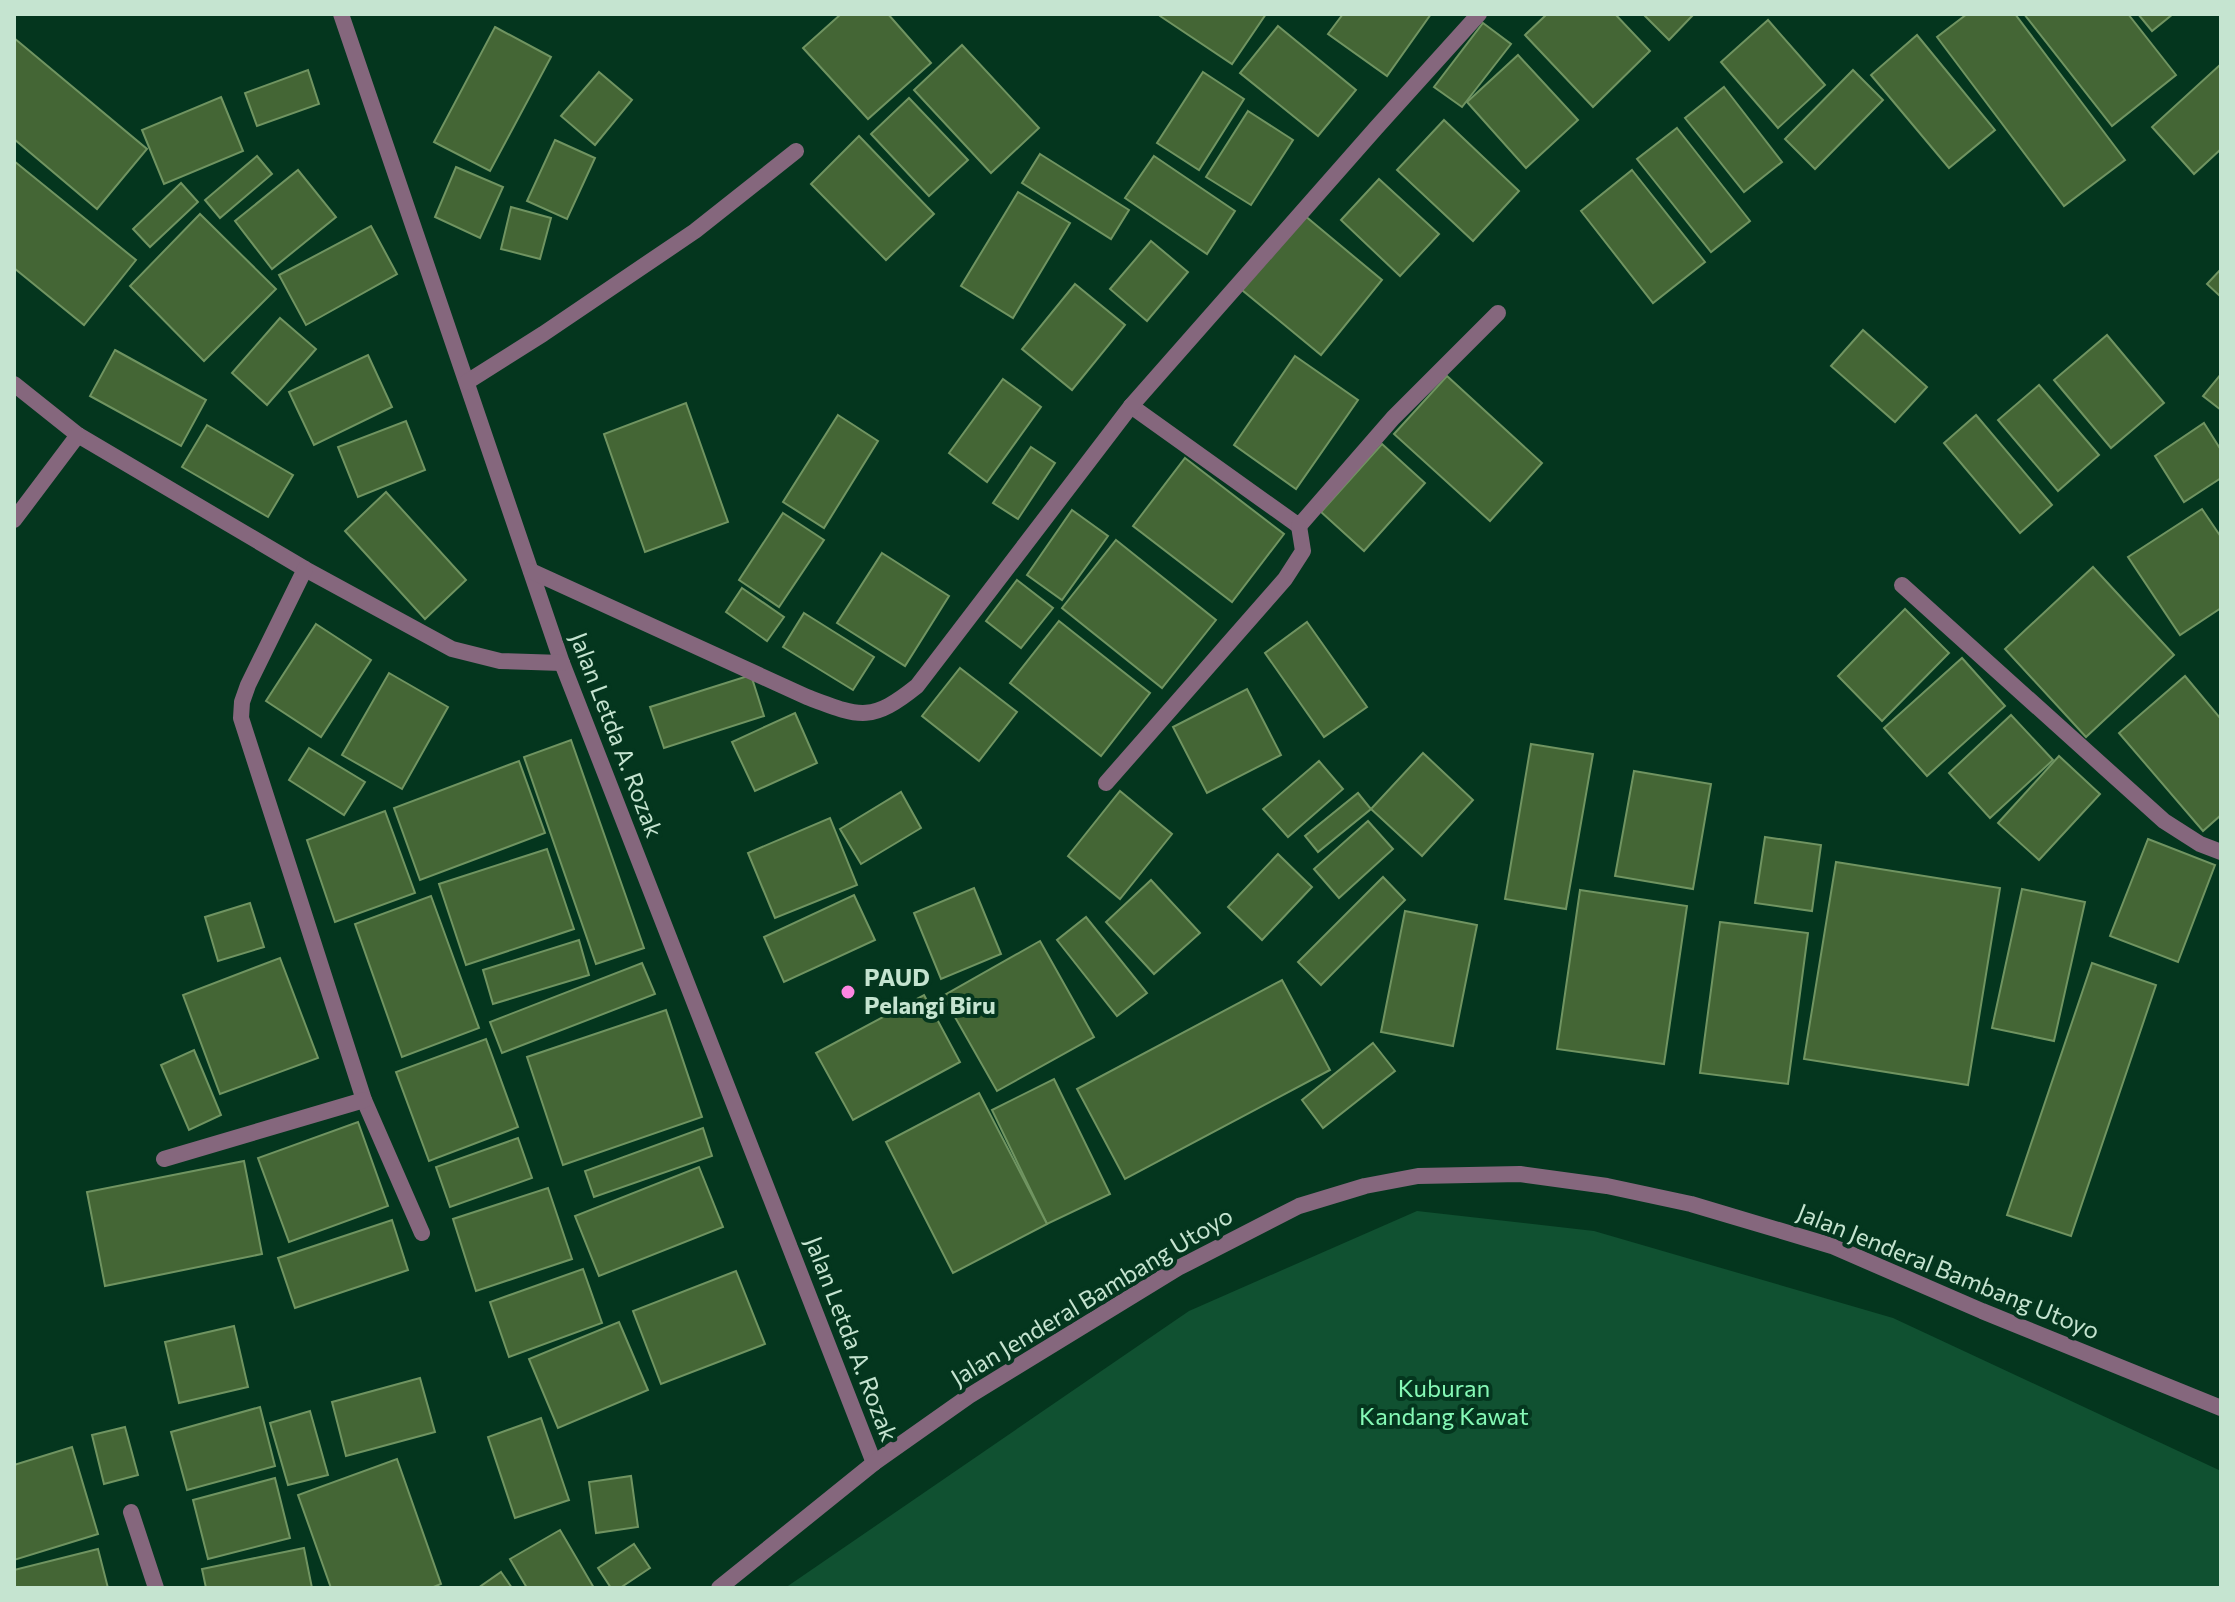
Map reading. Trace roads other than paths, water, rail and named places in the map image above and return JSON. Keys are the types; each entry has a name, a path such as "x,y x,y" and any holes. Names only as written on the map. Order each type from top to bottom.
{"street":[{"name":"Jalan Letda A. Rozak","path":"341,14 562,663 874,1463"},
{"path":"531,571 844,711 868,714 896,703 917,686 1131,406 1479,14"},
{"path":"467,382 695,231 796,151"},
{"path":"1299,526 1393,418 1498,313"},
{"path":"14,384 78,435 305,569 452,649 500,661 562,663"},
{"path":"1106,783 1285,579 1303,551 1299,526 1131,406"},
{"path":"14,520 78,435"},
{"path":"305,569 248,685 241,718 364,1100 422,1233"},
{"path":"1902,585 2164,821 2200,844 2221,852"},
{"path":"164,1159 364,1100"},
{"name":"Jalan Jenderal Bambang Utoyo","path":"719,1588 874,1463 969,1396 1178,1268 1299,1206 1365,1186 1418,1176 1520,1174 1607,1186 1691,1204 1832,1246 2221,1408"},
{"path":"131,1512 156,1588"}],"place":[{"name":"PAUD Pelangi Biru","path":"848,992"}],"park label":[{"name":"Kuburan Kandang Kawat","path":"1444,1403"}]}
